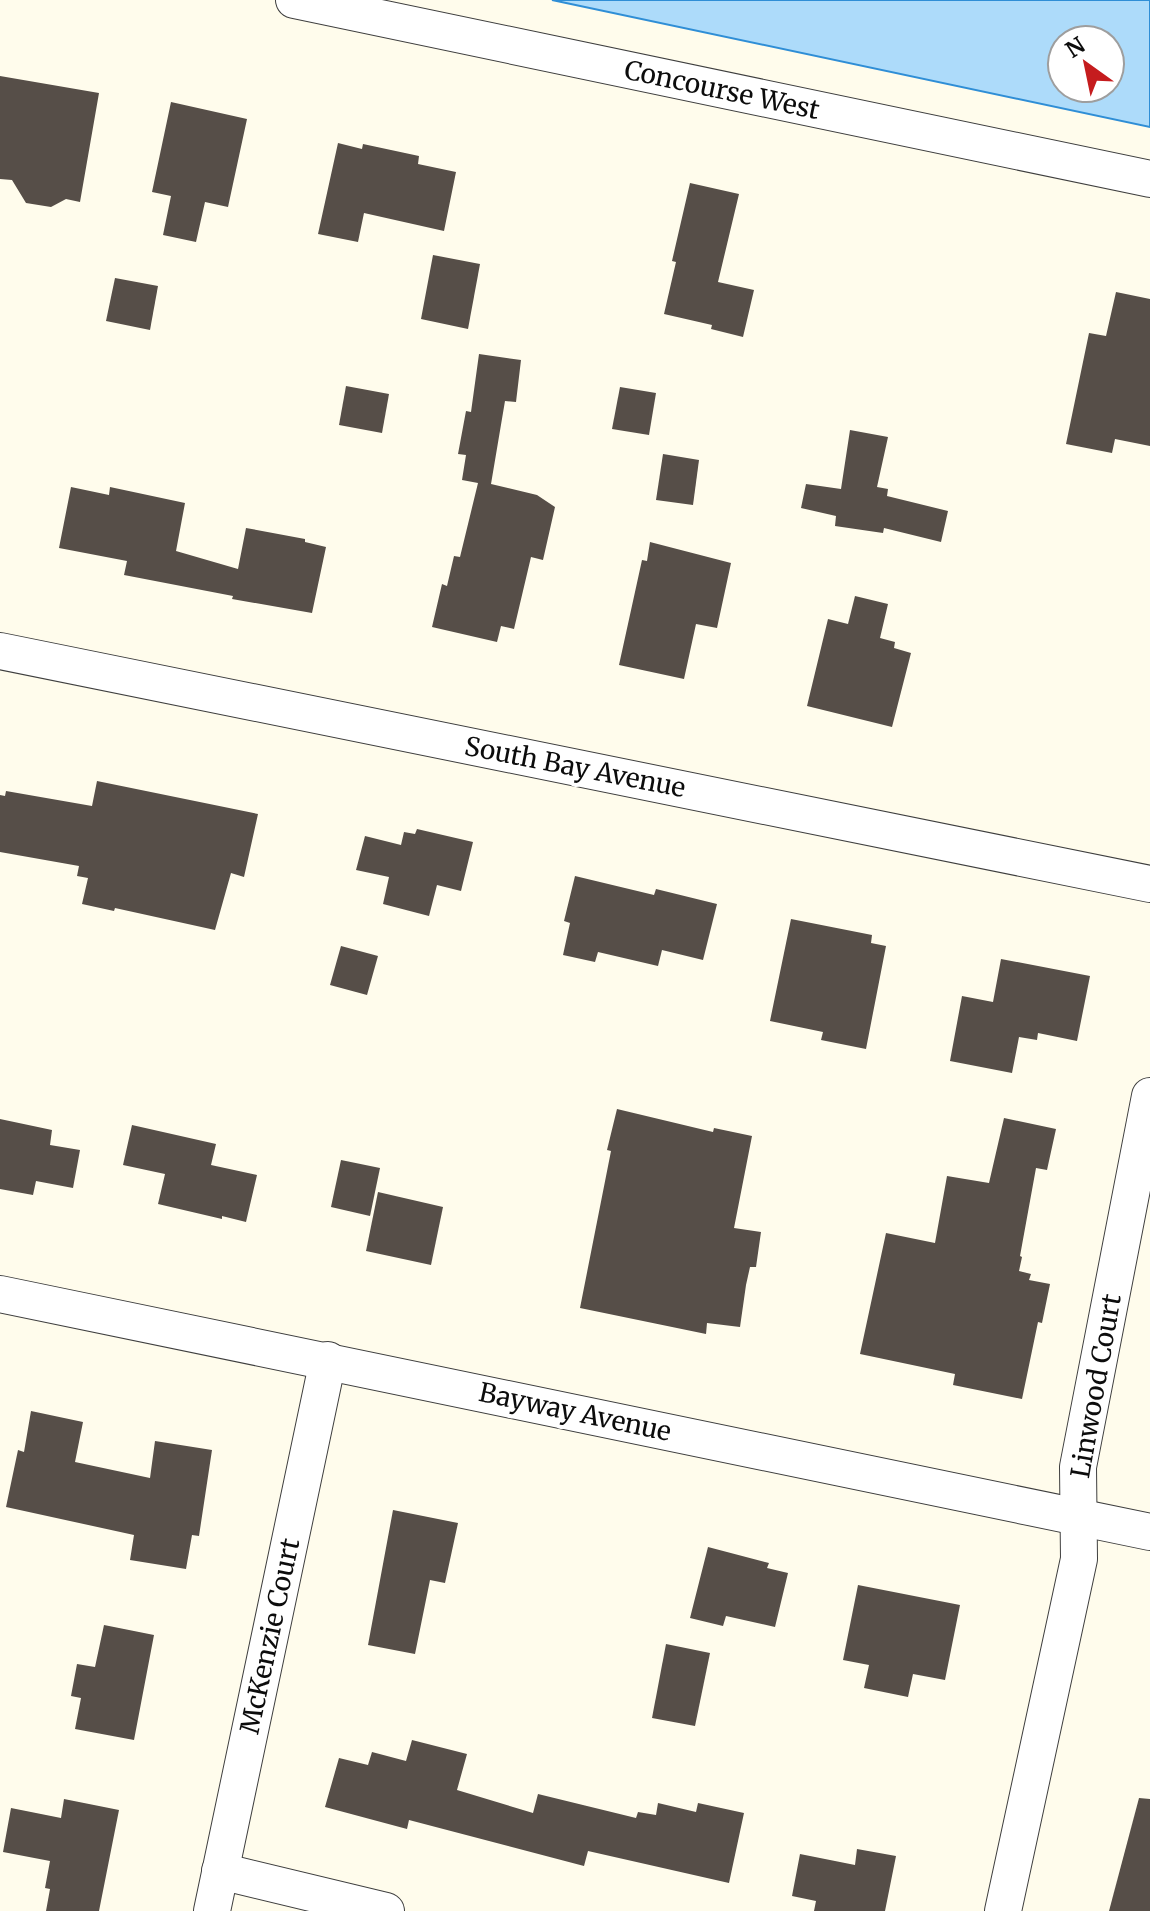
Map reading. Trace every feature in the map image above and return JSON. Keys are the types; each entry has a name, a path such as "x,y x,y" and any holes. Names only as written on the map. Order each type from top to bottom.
{"street":[{"name":"Concourse West","path":"294,0 1150,179"},
{"name":"South Bay Avenue","path":"0,651 1150,884"},
{"name":"Linwood Court","path":"1003,1911 1079,1559 1078,1467 1150,1096"},
{"name":"Bayway Avenue","path":"0,1294 1150,1532"},
{"name":"McKenzie Court","path":"212,1911 328,1360"},
{"path":"220,1871 386,1911"}],"water":[{"path":"552,0 1150,0 1150,127"}],"building":[{"path":"0,76 99,93 80,202 66,199 51,207 26,203 12,180 0,179"},
{"path":"171,102 247,119 228,207 205,202 196,242 163,235 171,196 152,192"},
{"path":"338,143 362,149 363,144 419,156 418,164 456,172 444,231 364,213 358,242 318,234"},
{"path":"690,183 739,194 718,282 754,290 743,337 711,329 712,325 664,314 676,262 672,261"},
{"path":"433,255 480,264 468,329 421,319"},
{"path":"115,278 158,286 150,330 106,321"},
{"path":"1116,292 1150,299 1150,446 1115,439 1112,453 1066,444 1089,333 1106,336"},
{"path":"479,354 521,360 516,402 505,401 491,484 537,495 555,507 543,560 531,557 514,629 501,626 497,642 432,627 442,584 447,586 454,556 460,557 478,483 462,480 466,455 458,454 466,411 471,412"},
{"path":"346,386 389,394 382,433 339,425"},
{"path":"620,387 656,393 649,435 612,429"},
{"path":"850,430 888,437 877,487 888,489 887,496 948,511 941,542 884,528 883,533 835,526 836,516 801,508 806,484 841,489"},
{"path":"663,454 699,460 693,505 656,500"},
{"path":"71,487 109,495 110,487 185,503 176,551 238,569 246,528 305,539 305,542 326,547 312,613 124,575 127,561 59,548"},
{"path":"650,542 731,563 717,628 696,624 684,679 619,665 642,560 647,561"},
{"path":"855,596 888,604 880,638 895,642 894,648 911,653 892,727 807,706 828,619 848,624"},
{"path":"97,781 258,814 244,877 231,873 215,930 115,908 114,911 82,904 88,878 77,876 79,866 0,852 0,795 5,796 6,791 92,806"},
{"path":"417,829 473,842 461,891 437,885 429,916 383,904 389,877 356,870 365,836 401,845 404,832 415,834"},
{"path":"575,876 654,895 656,889 717,904 703,960 662,950 658,966 598,952 595,962 563,955 570,923 564,921"},
{"path":"791,919 872,935 871,943 886,946 866,1049 821,1040 823,1032 770,1021"},
{"path":"341,946 378,956 367,995 330,985"},
{"path":"1001,959 1090,976 1077,1041 1038,1033 1037,1040 1019,1037 1012,1073 950,1061 962,996 993,1002"},
{"path":"617,1109 713,1132 714,1128 752,1136 734,1228 761,1232 756,1267 750,1267 746,1285 740,1327 707,1323 706,1334 580,1308"},
{"path":"1004,1118 1056,1129 1047,1170 1036,1168 1020,1256 1019,1271 1031,1274 1029,1280 1050,1284 1042,1323 1038,1322 1022,1399 953,1385 955,1374 860,1354 886,1233 935,1243 947,1176 989,1183"},
{"path":"0,1119 52,1130 50,1145 80,1150 73,1188 36,1181 33,1195 0,1189"},
{"path":"132,1125 216,1144 211,1165 257,1175 246,1222 158,1204 165,1174 123,1165"},
{"path":"341,1160 380,1168 370,1216 331,1207"},
{"path":"378,1192 443,1207 431,1265 366,1251"},
{"path":"31,1411 83,1422 75,1462 150,1478 155,1441 212,1450 199,1536 192,1535 186,1569 130,1560 134,1535 6,1507 18,1450 24,1452"},
{"path":"393,1510 458,1523 445,1583 430,1580 415,1654 368,1645"},
{"path":"708,1547 769,1563 767,1568 788,1573 775,1627 726,1616 723,1626 690,1618"},
{"path":"858,1585 960,1605 945,1680 913,1674 908,1697 864,1688 869,1665 843,1660"},
{"path":"104,1625 154,1635 134,1740 75,1729 81,1698 71,1696 77,1664 95,1667"},
{"path":"666,1644 710,1653 695,1726 652,1718"},
{"path":"412,1740 467,1754 457,1790 533,1813 538,1794 636,1818 638,1812 656,1815 658,1803 696,1812 698,1803 744,1813 729,1883 588,1851 584,1866 409,1820 407,1829 325,1807 339,1758 368,1765 372,1752 406,1761"},
{"path":"1139,1798 1150,1799 1150,1911 1109,1911"},
{"path":"64,1799 119,1810 99,1911 46,1911 50,1889 45,1888 50,1861 3,1852 11,1808 61,1818"},
{"path":"857,1849 896,1856 885,1911 814,1911 816,1901 792,1896 800,1854 855,1865"}]}
